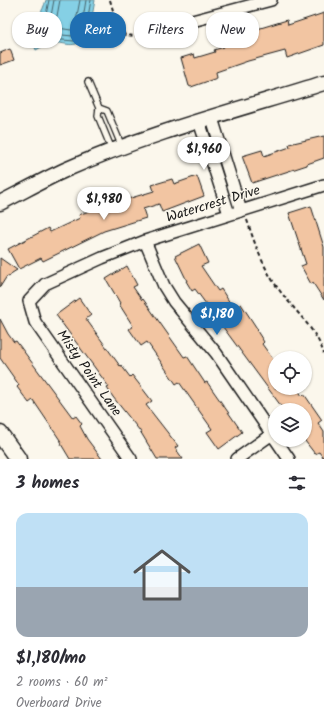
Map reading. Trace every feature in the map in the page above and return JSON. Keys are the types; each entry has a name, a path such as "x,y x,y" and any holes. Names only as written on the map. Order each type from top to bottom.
{"main road":[{"path":"0,434 18,459"}],"street":[{"path":"198,19 271,0"},
{"path":"0,203 64,170 117,149 206,119 324,83"},
{"path":"206,119 242,210"},
{"path":"206,119 229,214"},
{"name":"Watercrest Drive","path":"29,301 45,284 102,258 145,241 324,185"},
{"path":"145,241 164,286 174,302 216,352 268,429"},
{"name":"Misty Point Lane","path":"29,301 35,322 131,459"},
{"path":"237,459 268,441"},
{"path":"280,447 289,459"}],"lane":[{"path":"88,82 99,108 98,116 117,149"},
{"path":"99,108 107,111 117,149"}],"path":[{"path":"110,0 116,21 125,35 134,36"},
{"path":"242,210 270,277 313,331 321,343 324,354"}],"water":[{"path":"46,0 95,0 93,12 70,12 70,45 62,44 62,12 41,12"}],"building":[{"path":"324,13 324,45 287,58 285,51 248,61 216,72 217,78 191,87 189,86 181,58 194,54 195,58 215,52 214,50 221,48 259,48 259,28 287,20 288,25"},
{"path":"10,49 14,60 0,65 0,53"},
{"path":"324,136 324,158 252,183 242,156 262,150 264,156 290,147 289,144"},
{"path":"197,176 204,196 162,212 159,204 143,209 146,218 104,231 43,261 41,258 19,269 8,249 48,228 50,232 80,218 79,215 98,207 154,191 152,185 172,179 174,184"},
{"path":"311,206 324,247 324,300 313,283 311,284 301,266 306,264 289,213"},
{"path":"199,244 208,263 201,266 218,291 221,289 234,309 241,304 264,342 262,344 268,352 268,388 195,289 192,291 175,256"},
{"path":"0,258 17,270 9,277 7,276 0,287"},
{"path":"127,266 137,285 133,287 142,300 143,299 184,357 187,356 205,383 207,382 242,432 219,449 207,432 212,429 179,382 176,384 147,342 141,346 129,329 133,326 106,279"},
{"path":"79,298 91,315 86,319 120,366 121,365 130,377 132,375 152,401 146,405 178,446 175,448 183,459 157,459 140,431 113,397 107,388 109,387 56,315"},
{"path":"0,319 8,334 14,342 16,341 73,418 76,416 82,424 80,426 87,439 102,459 70,459 61,444 62,443 33,400 29,403 17,387 19,385 0,358"},
{"path":"273,395 305,395 310,403 279,403"},
{"path":"312,406 322,420 318,423 324,432 324,459 319,452 315,454 310,447 312,447"}]}
